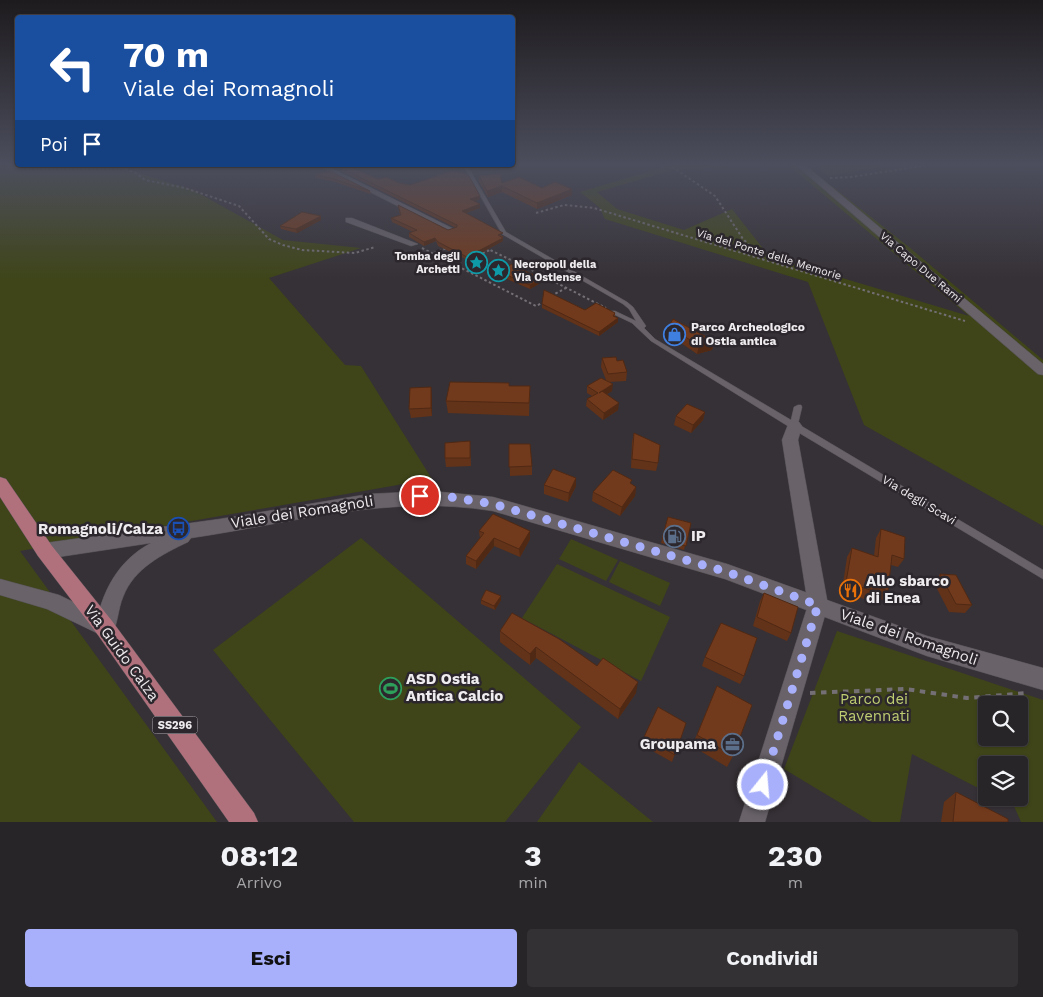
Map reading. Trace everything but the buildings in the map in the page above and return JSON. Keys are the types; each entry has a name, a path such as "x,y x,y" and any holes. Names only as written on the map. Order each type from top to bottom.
{"main road":[{"name":"Via Guido Calza","path":"0,483 45,551 105,628 245,822"}],"street":[{"path":"396,202 452,230"},
{"name":"Via Capo Due Rami","path":"843,202 1043,371"},
{"path":"349,220 414,244"},
{"path":"752,822 818,605 790,440 794,426"},
{"name":"Viale dei Romagnoli","path":"45,551 205,528 387,498 456,497 493,504 717,569 1038,686"},
{"path":"0,587 52,601 105,628 115,589 135,563 169,542 205,528"}],"lane":[{"name":"Via degli Scavi","path":"486,202 504,233 625,303 631,308 653,340"},
{"name":"Via degli Scavi","path":"613,312 634,322 653,340 1043,575"},
{"path":"794,426 798,407"}],"path":[{"path":"228,202 239,206 269,239 283,245 302,250 355,253 375,247"},
{"path":"719,202 743,239 765,260"},
{"name":"Via del Ponte delle Memorie","path":"536,213 562,204 577,204 973,323"},
{"path":"452,246 434,253 536,306 550,299 552,294 567,288"},
{"path":"483,246 613,312"},
{"path":"449,261 462,254 472,258 490,250"},
{"path":"524,273 530,270"},
{"path":"791,694 905,689 967,698 1038,686"}],"green space":[{"path":"0,202 215,202 283,240 361,248 269,278 345,365 361,366 432,479 20,551 217,822 0,822"},
{"path":"593,202 609,202 617,209 684,230 732,209 769,256 969,316 833,202 853,202 909,247 1043,360 1043,526 864,425 808,282 605,219 599,207"},
{"name":"ASD Ostia Antica Calcio","path":"361,538 581,727 505,822 354,822 213,650"},
{"path":"571,539 618,560 606,581 559,559"},
{"path":"620,561 670,583 660,606 609,582"},
{"path":"557,564 670,617 641,681 522,618"},
{"name":"Parco dei Ravennati","path":"837,631 1043,700 1043,822 1021,822 1014,806 1028,806 1028,756 978,756 978,788 912,754 900,822 872,822 784,769"},
{"path":"579,762 653,822 537,822"}],"place":[{"name":"Tomba degli Archetti","path":"476,262"},
{"name":"Necropoli della Via Ostiense","path":"498,270"},
{"name":"Parco Archeologico di Ostia antica","path":"675,334"},
{"name":"Romagnoli/Calza","path":"179,529"},
{"name":"IP","path":"675,536"},
{"name":"Allo sbarco di Enea","path":"850,590"},
{"name":"ASD Ostia Antica Calcio","path":"390,688"},
{"name":"Groupama","path":"732,744"}],"route":[{"path":"420,496 444,496 493,504 727,572 818,605 763,785"}]}
